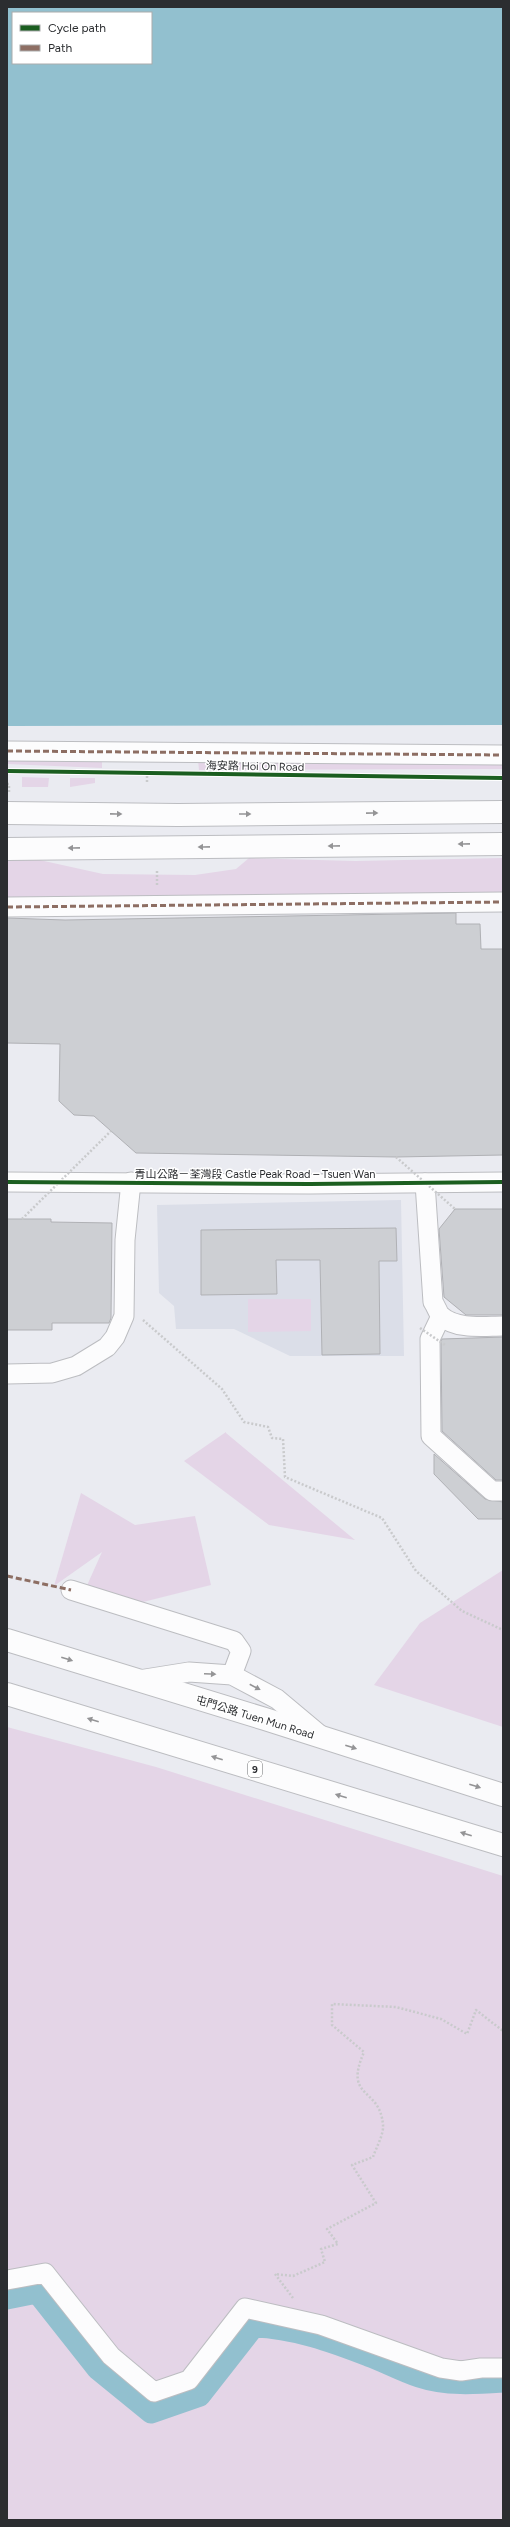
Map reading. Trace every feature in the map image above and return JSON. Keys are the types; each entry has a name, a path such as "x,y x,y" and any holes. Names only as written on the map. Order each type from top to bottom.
{"main road":[{"path":"7,813 178,815 503,812"},
{"path":"7,849 503,844"},
{"name":"屯門公路 Tuen Mun Road","path":"7,1640 503,1795"},
{"name":"9","path":"7,1694 503,1845"}],"street":[{"path":"7,751 503,754"},
{"path":"7,907 503,902"},
{"name":"青山公路－荃灣段 Castle Peak Road – Tsuen Wan","path":"7,1182 503,1182"},
{"path":"7,1374 52,1373 76,1366 107,1348 115,1337 124,1316 125,1240 131,1182"},
{"path":"426,1183 433,1302 441,1316 460,1324 477,1327 503,1326"},
{"path":"441,1316 430,1339 431,1436 492,1492 503,1491"},
{"path":"71,1590 234,1641 241,1651 232,1675"},
{"path":"139,1680 189,1672 232,1675 277,1699 324,1738"},
{"path":"7,2280 45,2273 111,2356 154,2392 189,2380 245,2308 321,2325 441,2368 461,2371 481,2368 503,2368"}],"path":[{"path":"140,773 155,774"},
{"path":"8,784 9,792"},
{"path":"22,1218 111,1131"},
{"path":"396,1157 455,1209"},
{"path":"141,1319 222,1389 244,1422 268,1427 272,1438 283,1439 285,1477 382,1518 416,1572 462,1611 503,1630"},
{"path":"420,1328 445,1345"},
{"path":"299,2304 287,2293 275,2274 293,2276 325,2262 322,2249 338,2244 327,2229 376,2203 352,2165 373,2157 384,2126 378,2104 364,2091 356,2078 357,2068 364,2052 332,2025 332,2004 396,2007 441,2019 467,2034 476,2010 503,2031"}],"shaded area":[{"path":"7,755 102,757 102,768 7,764"},
{"path":"217,759 224,763 503,759 503,769 199,770 198,760"},
{"path":"22,777 49,778 48,787 22,787"},
{"path":"70,778 95,778 95,783 70,787"},
{"path":"249,858 355,861 503,858 503,893 7,897 7,859 35,859 103,874 195,875 236,869"},
{"path":"401,1200 404,1356 290,1356 234,1329 176,1329 174,1306 159,1293 157,1205"},
{"path":"248,1299 311,1299 311,1331 248,1332"},
{"path":"226,1432 355,1540 269,1525 184,1461"},
{"path":"81,1493 135,1525 195,1516 211,1585 111,1610 80,1601 102,1552 54,1586"},
{"path":"503,1570 503,1727 374,1685 420,1623"},
{"path":"7,1727 156,1767 503,1876 503,2520 7,2520"}],"water":[{"path":"7,7 503,7 503,725 7,726"}],"building":[{"path":"456,913 456,924 480,924 481,949 503,949 503,1155 396,1157 136,1153 94,1116 74,1115 59,1101 60,1044 7,1043 7,918 65,920"},
{"path":"455,1209 503,1209 503,1315 466,1315 444,1297 439,1229"},
{"path":"7,1219 51,1219 51,1222 112,1223 111,1318 109,1323 52,1323 52,1330 7,1330"},
{"path":"396,1228 397,1261 379,1261 380,1354 322,1355 320,1260 276,1260 277,1294 201,1295 201,1230"},
{"path":"503,1337 503,1480 496,1480 442,1431 441,1341 442,1339"},
{"path":"434,1454 485,1499 503,1502 503,1519 478,1519 434,1474"}],"waterway":[{"path":"7,2299 37,2293 97,2369 151,2413 200,2396 254,2327 283,2330 326,2341 374,2358 412,2375 429,2380 461,2384 503,2382"}],"marked path":[{"path":"7,751 503,755"},
{"path":"7,907 503,902"},
{"path":"7,1576 71,1590"}],"cycle path":[{"name":"海安路 Hoi On Road","path":"7,771 503,778"},
{"path":"7,1182 310,1184 503,1182"}]}
